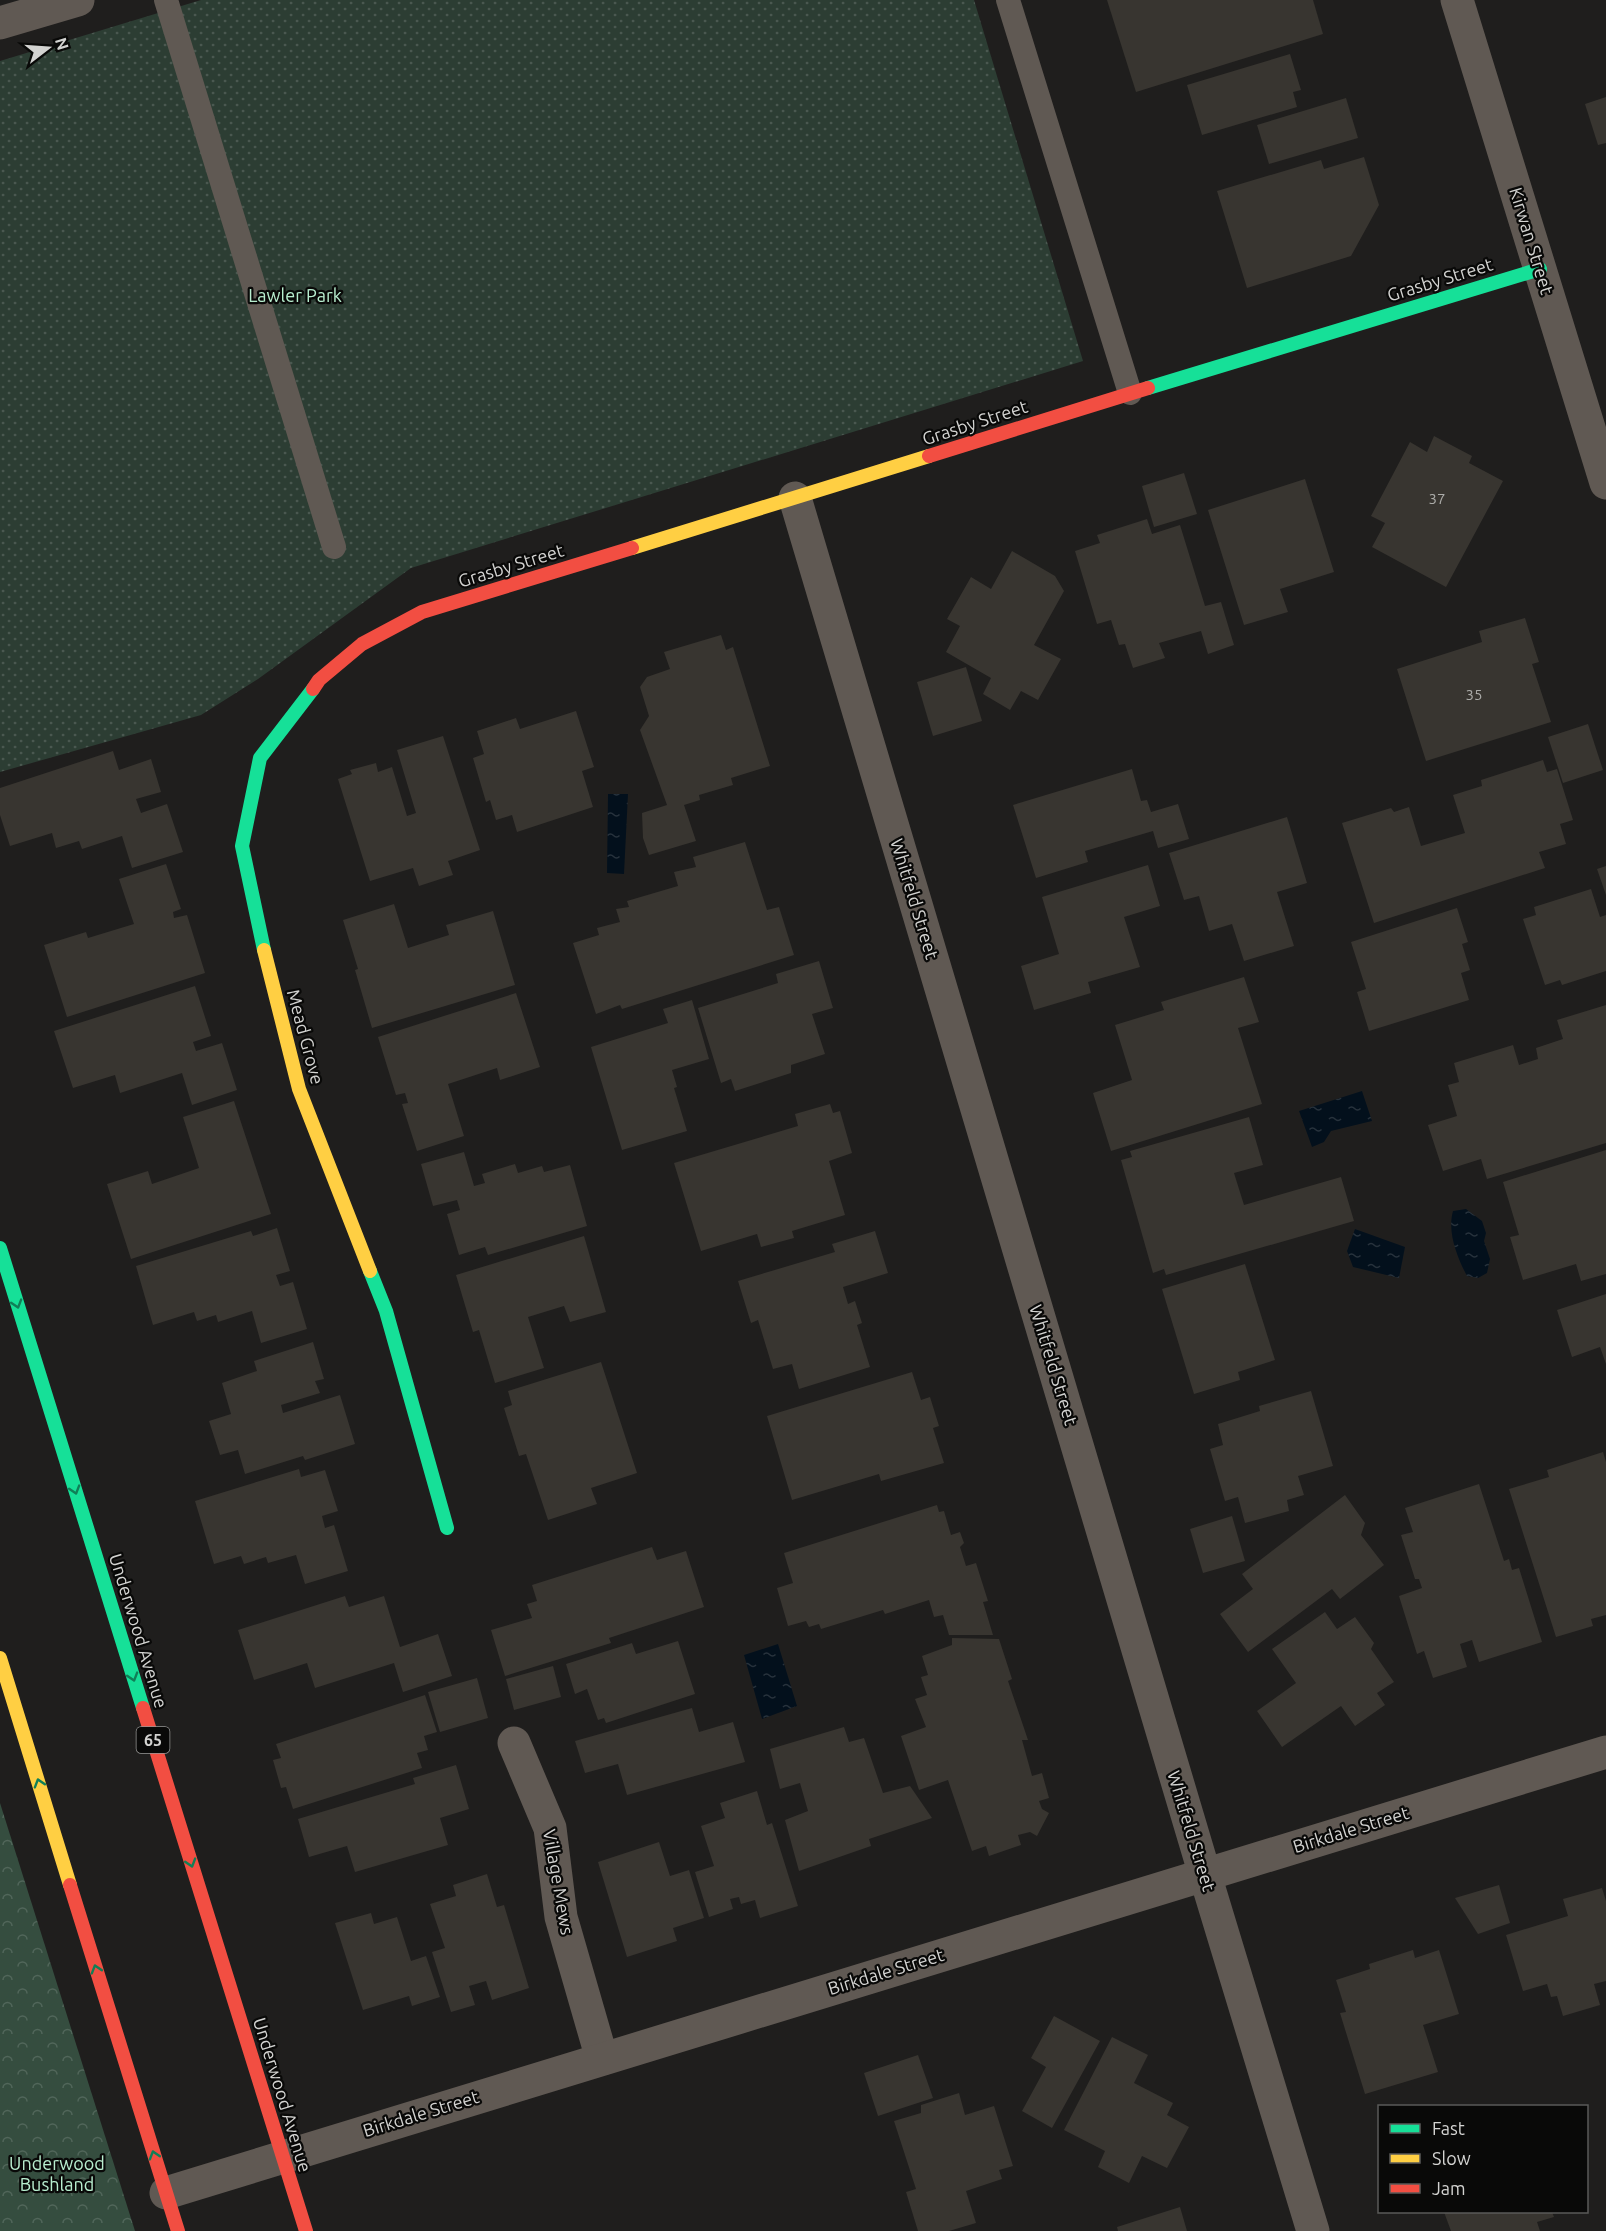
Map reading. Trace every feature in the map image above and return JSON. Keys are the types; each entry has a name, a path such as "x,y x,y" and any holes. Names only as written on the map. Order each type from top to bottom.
{"street":[{"path":"0,23 78,0"},
{"name":"Kirwan Street","path":"1457,0 1606,483"},
{"name":"Grasby Street","path":"422,612 1540,269"},
{"name":"Whitfeld Street","path":"795,498 1204,1875 1313,2231"},
{"name":"Mead Grove","path":"422,612 362,644 319,680 260,759 242,846 261,939 299,1089 386,1311 447,1528"},
{"name":"Underwood Avenue","path":"0,1248 306,2231"},
{"path":"0,1658 178,2231"},
{"name":"Village Mews","path":"514,1743 550,1828 561,1917 602,2059"},
{"name":"Birkdale Street","path":"166,2193 1606,1752"}],"lane":[{"path":"166,0 334,547"},
{"path":"1008,0 1130,393"}],"green space":[{"name":"Lawler Park","path":"201,0 974,0 1083,361 411,568 258,679 201,715 0,772 0,61"},
{"name":"Underwood Bushland","path":"0,1803 135,2231 0,2231"}],"water":[{"path":"608,794 628,794 624,874 607,873"},
{"path":"1362,1091 1372,1121 1331,1131 1324,1142 1312,1147 1299,1111"},
{"path":"1466,1209 1482,1221 1486,1233 1484,1241 1490,1259 1487,1273 1478,1278 1467,1276 1452,1236 1453,1211"},
{"path":"1355,1229 1405,1247 1399,1278 1353,1267 1347,1251"},
{"path":"778,1644 797,1706 762,1719 744,1655"}],"building":[{"path":"1107,0 1313,0 1323,34 1136,92"},
{"path":"1290,54 1301,90 1293,92 1297,107 1202,135 1187,85"},
{"path":"1606,97 1606,143 1598,145 1585,104"},
{"path":"1346,98 1358,138 1269,164 1257,125"},
{"path":"1364,157 1379,205 1351,256 1247,288 1217,191 1321,160 1324,169"},
{"path":"1434,436 1472,456 1469,463 1503,481 1446,587 1372,547 1385,523 1371,516 1410,442 1427,452"},
{"path":"1184,473 1197,514 1154,527 1142,486"},
{"path":"1305,479 1334,572 1280,589 1288,612 1244,625 1208,510"},
{"path":"1147,519 1152,534 1180,525 1205,606 1221,602 1234,645 1208,654 1201,631 1159,643 1165,658 1133,668 1125,644 1119,645 1111,620 1097,624 1075,551 1100,543 1097,535"},
{"path":"1012,551 1055,576 1064,591 1034,645 1061,659 1038,700 1021,691 1010,710 983,694 991,678 946,652 960,626 947,619 971,577 991,589"},
{"path":"1525,618 1539,662 1532,664 1551,722 1426,761 1397,669 1482,642 1479,631"},
{"path":"721,635 726,650 733,647 770,766 731,778 733,785 699,795 700,800 684,805 696,841 649,855 643,838 642,813 667,805 640,730 649,716 640,687 647,677 670,669 664,652"},
{"path":"966,667 982,721 933,736 917,682"},
{"path":"576,711 594,767 582,771 593,807 517,832 512,815 496,820 490,800 486,802 473,758 484,754 477,731 516,718 520,729"},
{"path":"1588,724 1603,770 1563,783 1548,737"},
{"path":"443,736 480,850 448,861 453,875 419,886 413,868 370,881 338,779 352,774 350,770 376,763 378,772 392,767 407,816 416,813 397,750"},
{"path":"113,751 119,770 151,759 161,792 136,799 141,813 167,804 183,852 132,868 122,836 82,849 79,841 56,848 52,833 10,846 0,815 0,788"},
{"path":"1543,760 1547,772 1557,769 1573,820 1560,824 1566,844 1539,852 1545,868 1374,923 1342,823 1391,808 1394,812 1409,807 1421,846 1465,833 1453,795 1482,786 1481,780"},
{"path":"1132,769 1141,801 1147,800 1151,812 1178,804 1189,839 1158,848 1153,831 1085,851 1088,862 1036,878 1013,805"},
{"path":"1287,817 1307,883 1277,892 1294,946 1244,961 1232,924 1209,931 1199,896 1184,900 1169,853"},
{"path":"745,842 767,910 779,907 794,955 622,1009 620,1005 596,1014 573,943 599,935 597,928 620,922 616,909 629,907 627,901 678,886 674,872 696,867 693,857"},
{"path":"166,864 181,909 173,912 174,918 187,915 205,973 67,1017 44,945 86,932 88,938 134,924 119,879"},
{"path":"1148,865 1160,906 1124,917 1140,967 1088,982 1091,993 1034,1010 1021,966 1059,954 1042,897"},
{"path":"1606,866 1606,895 1597,869"},
{"path":"1591,889 1600,917 1606,915 1606,971 1562,985 1560,980 1545,985 1523,919 1536,915 1534,907"},
{"path":"394,904 408,948 449,935 446,925 493,911 515,985 372,1028 343,920"},
{"path":"1457,908 1468,942 1462,944 1470,970 1461,973 1469,1000 1369,1031 1357,992 1366,989 1351,942"},
{"path":"819,961 833,1008 812,1014 825,1054 791,1065 791,1073 735,1091 731,1079 721,1083 698,1008 778,983 776,974"},
{"path":"1244,977 1259,1022 1238,1028 1262,1104 1111,1151 1093,1093 1132,1080 1115,1025 1164,1010 1161,1002"},
{"path":"195,986 211,1036 193,1042 196,1051 222,1043 237,1090 192,1105 182,1073 120,1093 115,1075 73,1088 54,1031"},
{"path":"516,993 540,1067 500,1080 497,1068 448,1084 464,1136 417,1151 402,1104 408,1103 405,1093 396,1095 378,1037"},
{"path":"692,1000 709,1059 672,1070 677,1087 674,1088 687,1131 622,1150 591,1047 668,1023 663,1009"},
{"path":"1606,1005 1606,1143 1487,1179 1481,1159 1443,1171 1428,1125 1457,1116 1448,1085 1459,1082 1454,1063 1513,1045 1519,1065 1538,1059 1536,1048 1563,1039 1557,1020"},
{"path":"234,1101 271,1214 131,1259 107,1184 148,1171 152,1184 199,1168 183,1117"},
{"path":"830,1104 833,1113 840,1111 852,1153 829,1161 845,1215 792,1231 794,1238 761,1247 757,1234 701,1251 674,1163 798,1126 795,1114"},
{"path":"1249,1117 1263,1165 1234,1173 1244,1205 1341,1177 1354,1221 1166,1275 1164,1269 1153,1273 1121,1160 1132,1157 1130,1151"},
{"path":"1606,1150 1606,1274 1581,1281 1576,1264 1523,1280 1510,1237 1519,1235 1503,1182"},
{"path":"464,1152 474,1186 485,1183 482,1174 515,1164 518,1173 542,1166 544,1172 570,1165 587,1226 488,1255 485,1247 459,1255 447,1214 460,1210 457,1200 433,1206 421,1164"},
{"path":"277,1228 290,1271 276,1275 280,1286 293,1282 307,1329 261,1343 252,1311 218,1322 216,1315 197,1321 194,1312 153,1325 136,1266 251,1231 253,1236"},
{"path":"875,1231 888,1273 843,1287 848,1304 855,1301 862,1323 857,1325 870,1367 799,1389 792,1364 773,1369 758,1320 751,1323 738,1281 835,1252 832,1244"},
{"path":"584,1236 606,1312 570,1322 564,1306 528,1317 544,1368 495,1383 479,1330 473,1332 456,1275"},
{"path":"1245,1264 1275,1360 1238,1372 1240,1380 1194,1394 1162,1289"},
{"path":"1606,1294 1606,1364 1600,1347 1572,1357 1557,1310"},
{"path":"313,1342 324,1379 315,1381 320,1393 281,1405 283,1413 340,1395 355,1444 305,1460 303,1456 245,1474 238,1450 220,1455 209,1421 231,1414 222,1383 257,1371 254,1361"},
{"path":"601,1362 637,1473 591,1488 597,1504 548,1520 526,1454 519,1456 504,1408 512,1405 508,1391"},
{"path":"912,1372 921,1400 930,1397 939,1426 933,1428 944,1463 881,1481 879,1474 792,1500 767,1416"},
{"path":"1311,1391 1333,1466 1298,1476 1304,1495 1287,1500 1289,1511 1245,1523 1238,1497 1225,1501 1210,1449 1223,1445 1218,1424 1260,1411 1259,1406"},
{"path":"1603,1452 1606,1462 1606,1615 1591,1619 1593,1626 1556,1637 1509,1489 1549,1477 1547,1470"},
{"path":"299,1469 301,1477 325,1470 338,1511 322,1516 325,1528 334,1525 348,1571 305,1584 296,1555 268,1563 266,1557 244,1564 241,1556 214,1564 195,1501"},
{"path":"1479,1484 1504,1561 1509,1559 1512,1570 1519,1568 1542,1642 1479,1662 1472,1640 1460,1644 1467,1667 1433,1678 1424,1651 1417,1654 1399,1596 1422,1588 1419,1579 1415,1579 1401,1535 1413,1532 1405,1508"},
{"path":"1345,1495 1365,1523 1361,1535 1384,1565 1340,1599 1332,1589 1248,1652 1220,1614 1253,1589 1242,1574"},
{"path":"937,1505 939,1512 944,1511 951,1535 960,1532 964,1543 960,1547 966,1566 976,1563 988,1601 983,1602 993,1635 949,1635 943,1615 934,1617 929,1600 885,1614 883,1610 821,1629 819,1624 809,1627 806,1621 788,1626 777,1588 793,1583 784,1553"},
{"path":"1232,1516 1245,1561 1203,1573 1190,1529"},
{"path":"652,1547 657,1560 686,1551 704,1607 609,1638 611,1643 505,1676 491,1630 532,1618 527,1604 537,1601 532,1585"},
{"path":"345,1596 349,1607 384,1596 400,1647 438,1634 452,1676 403,1692 394,1663 315,1688 307,1663 254,1680 238,1630"},
{"path":"1325,1612 1337,1629 1355,1617 1374,1643 1371,1649 1394,1682 1377,1693 1385,1705 1355,1726 1341,1706 1282,1747 1257,1711 1296,1683 1272,1649"},
{"path":"952,1638 999,1639 1012,1679 1008,1681 1028,1740 1022,1740 1032,1776 1042,1773 1049,1798 1039,1801 1042,1809 1049,1813 1037,1836 1030,1832 1018,1835 1021,1845 989,1856 986,1846 972,1851 948,1780 919,1790 901,1736 926,1727 915,1699 927,1695 921,1677 928,1675 922,1656 952,1645"},
{"path":"678,1641 695,1694 606,1723 604,1718 598,1720 587,1689 575,1694 566,1664 632,1643 636,1654"},
{"path":"553,1666 561,1697 514,1710 506,1679"},
{"path":"477,1678 488,1718 440,1732 428,1692"},
{"path":"425,1695 437,1732 424,1736 428,1750 417,1753 422,1768 293,1809 286,1787 281,1788 273,1760 281,1758 276,1744"},
{"path":"692,1708 699,1732 733,1722 745,1762 627,1795 618,1764 585,1773 575,1741"},
{"path":"844,1727 849,1742 864,1738 883,1793 910,1786 932,1818 869,1839 871,1846 799,1871 785,1820 808,1811 800,1783 780,1789 770,1749"},
{"path":"456,1765 469,1809 440,1818 448,1845 355,1872 347,1846 309,1857 298,1819 415,1784 413,1778"},
{"path":"757,1791 767,1825 772,1823 798,1906 760,1918 755,1900 741,1904 739,1897 730,1899 733,1909 709,1917 695,1872 714,1866 701,1826 725,1818 720,1803"},
{"path":"659,1842 670,1876 689,1870 704,1918 673,1928 677,1941 627,1957 598,1862"},
{"path":"487,1874 497,1907 504,1905 529,1988 492,2000 486,1981 469,1986 475,2005 451,2012 432,1952 445,1948 430,1904 456,1896 453,1885"},
{"path":"1499,1885 1510,1923 1478,1934 1455,1898"},
{"path":"1602,1888 1606,1901 1606,1981 1594,1984 1600,2005 1563,2016 1557,1996 1551,1997 1547,1984 1523,1991 1506,1935 1568,1916 1563,1899"},
{"path":"371,1913 374,1924 397,1917 411,1961 426,1956 440,1997 412,2006 409,1996 363,2010 335,1923"},
{"path":"1413,1950 1415,1958 1439,1950 1459,2014 1423,2025 1438,2072 1365,2094 1340,2013 1346,2012 1336,1980 1370,1969 1369,1964"},
{"path":"1054,2016 1100,2041 1052,2128 1022,2111 1046,2067 1031,2058"},
{"path":"1112,2037 1148,2055 1134,2083 1173,2103 1167,2115 1189,2127 1167,2168 1142,2156 1129,2183 1098,2167 1105,2151 1064,2130"},
{"path":"918,2055 933,2098 878,2116 864,2073"},
{"path":"959,2093 965,2115 994,2106 1013,2166 999,2170 1002,2179 966,2191 976,2223 949,2231 918,2231 906,2192 916,2189 894,2121 921,2113 921,2105"},
{"path":"1180,2207 1187,2231 1118,2231 1117,2227"},
{"path":"1444,2213 1552,2213 1554,2217 1537,2222 1540,2231 1451,2231"}],"traffic: fast":[{"path":"1148,388 1540,269"},
{"path":"264,950 242,846 260,758 313,689"},
{"path":"0,1248 143,1708"},
{"path":"370,1271 386,1311 447,1528"}],"traffic: slow":[{"path":"632,548 929,456"},
{"path":"264,950 299,1089 370,1271"},
{"path":"0,1658 70,1885"}],"traffic: jam":[{"path":"929,456 1148,388"},
{"path":"313,689 319,680 362,644 422,612 632,548"},
{"path":"143,1708 306,2231"},
{"path":"70,1885 178,2231"}]}
